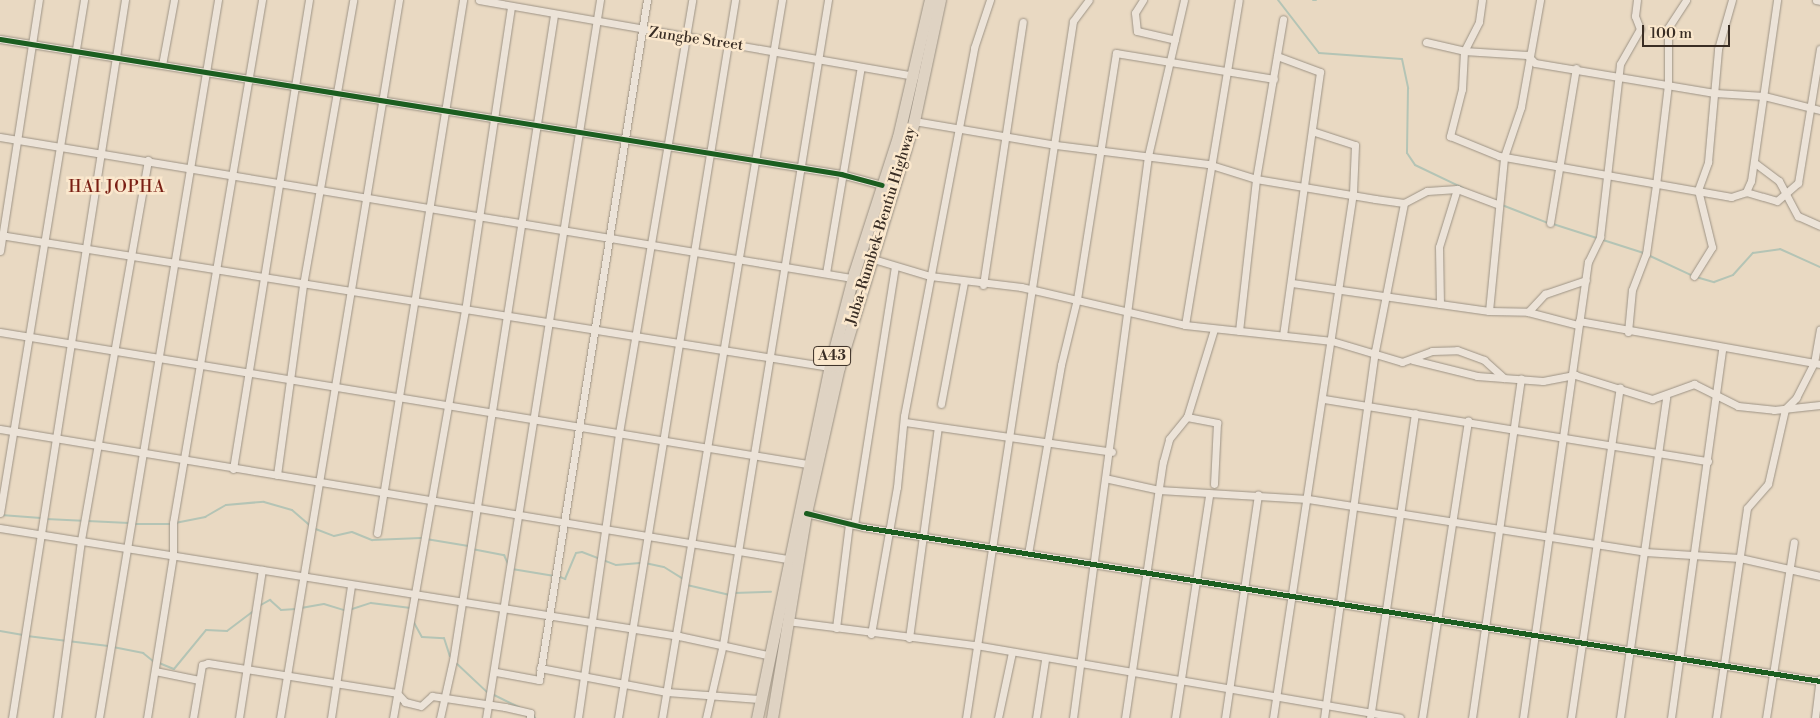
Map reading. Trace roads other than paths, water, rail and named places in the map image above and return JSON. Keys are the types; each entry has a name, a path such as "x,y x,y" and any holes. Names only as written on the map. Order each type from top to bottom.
{"highway":[{"name":"Juba-Rumbek-Bentiu Highway","path":"757,718 767,655 807,464 830,367 852,278 914,76 930,0"},
{"name":"Juba-Rumbek-Bentiu Highway","path":"772,718 806,513 870,258 914,121 940,0"}],"street":[{"path":"0,251 39,0"},
{"path":"0,513 84,0"},
{"path":"12,718 42,535 55,440 104,154 126,0"},
{"path":"162,65 174,0"},
{"path":"99,718 161,358 218,0"},
{"path":"147,718 172,556 184,460 234,175 262,0"},
{"path":"232,469 245,372 310,0"},
{"path":"277,476 303,285 339,92 353,0"},
{"path":"280,718 300,578 321,485 380,99 399,0"},
{"path":"377,533 386,491 398,396 428,206 446,110 462,0"},
{"name":"Zungbe Street","path":"479,0 596,24 773,50 914,76"},
{"path":"486,718 496,672 502,610 566,230 600,0"},
{"path":"496,672 539,680 560,521 595,331 623,140 647,0"},
{"path":"578,718 582,676 619,433 637,337 692,0"},
{"path":"618,718 681,344 736,0"},
{"path":"662,718 679,636 782,0"},
{"path":"706,718 723,644 739,551 752,455 828,0"},
{"path":"871,634 904,422 930,276 960,129 974,48 990,0"},
{"path":"966,718 975,645 1056,145 1073,21 1089,0"},
{"path":"1144,0 1135,13 1137,31 1176,40"},
{"path":"1074,718 1080,665 1112,452 1148,156 1184,0"},
{"path":"1185,326 1208,164 1229,72 1239,0"},
{"path":"1482,0 1478,22 1464,51 1462,90 1450,136 1504,157 1560,165 1656,185 1698,190 1731,197 1746,192 1777,201 1785,195 1801,176 1820,49"},
{"path":"1489,311 1497,204 1504,157 1521,107 1527,55 1540,0"},
{"path":"1523,718 1566,439 1575,375 1579,323 1586,280 1600,237 1618,76 1621,59 1640,29 1635,16 1637,0"},
{"path":"1628,332 1632,290 1646,254 1656,185 1668,85 1669,21 1686,0"},
{"path":"1694,276 1712,242 1698,190 1708,162 1718,49 1732,0"},
{"path":"1746,192 1755,163 1777,0"},
{"path":"1816,0 1820,1"},
{"path":"394,718 416,596 446,406 465,311 477,215 512,7"},
{"path":"440,718 476,504 489,413 523,223 554,15"},
{"path":"1238,331 1256,179 1283,19"},
{"path":"983,285 1007,138 1023,22"},
{"path":"0,39 118,57 207,75 250,79 339,92 537,127 841,174 882,185"},
{"path":"1426,42 1464,51 1527,55 1535,63 1576,68 1715,93 1764,96 1820,110"},
{"path":"1028,554 1048,441 1077,299 1097,150 1116,53 1274,79"},
{"path":"1277,56 1320,72 1306,185 1283,335"},
{"path":"826,273 841,174 861,67"},
{"path":"1550,224 1576,68"},
{"path":"914,121 1007,138 1208,164 1256,179 1306,185 1404,203 1427,191 1456,189 1497,204"},
{"path":"1273,718 1324,399 1353,193 1355,145 1312,131"},
{"path":"0,137 695,250 852,278"},
{"path":"57,718 81,540 100,447 148,160"},
{"path":"1755,163 1779,181 1798,216 1820,226"},
{"path":"1440,304 1439,247 1456,189"},
{"path":"1324,718 1338,605 1370,406 1375,351 1404,203"},
{"path":"1,235 132,257 176,262 261,278 465,311 830,367"},
{"path":"870,258 930,276 983,285 1031,290 1077,299 1129,310 1185,326 1332,341 1375,351 1397,361 1413,360 1504,378 1543,381 1575,375 1644,397 1666,397 1686,384 1738,406 1785,408 1820,405"},
{"path":"836,628 895,267"},
{"path":"1528,312 1545,294 1586,280"},
{"path":"941,404 964,282"},
{"path":"1292,283 1489,311 1528,312 1628,332 1703,341 1722,348 1817,364"},
{"path":"1125,718 1150,574 1159,490 1168,439 1187,417 1214,329"},
{"path":"1716,718 1747,508 1768,484 1785,408 1796,398 1817,364 1820,330"},
{"path":"0,332 807,464"},
{"path":"1670,718 1681,659 1696,555 1718,398 1722,348"},
{"path":"1413,360 1432,351 1457,350 1484,360 1504,378"},
{"path":"1472,718 1487,628 1521,380"},
{"path":"1571,718 1610,444 1620,388"},
{"path":"1620,718 1660,453 1666,397"},
{"path":"1324,399 1468,420 1566,439 1610,444 1708,461"},
{"path":"1371,716 1389,612 1415,413"},
{"path":"1187,417 1217,423 1214,484"},
{"path":"1422,718 1468,420"},
{"path":"904,422 1048,441 1112,452"},
{"path":"909,638 938,427"},
{"path":"0,429 321,485 386,491 476,504 517,515 648,533 787,559"},
{"path":"1108,479 1159,490 1209,495 1258,494 1308,499 1645,552 1740,558 1820,576"},
{"path":"1224,718 1258,494"},
{"path":"1175,718 1199,582 1209,495"},
{"path":"806,513 852,524 923,534 1028,554 1242,590 1582,642 1820,681 1815,718"},
{"path":"0,528 548,618 679,636 767,655"},
{"path":"1766,718 1794,542"},
{"path":"239,718 262,570"},
{"path":"331,718 339,682 351,586"},
{"path":"787,621 871,634 975,645 1045,660 1133,672 1326,705 1371,716 1400,718"},
{"path":"998,718 1012,652"},
{"path":"1036,718 1045,660"},
{"path":"193,718 199,680 204,663 288,672 397,693 405,702 421,706 432,696 530,713 530,718"},
{"path":"155,665 199,680"},
{"path":"540,668 624,682 667,692 711,697 760,699"}],"waterway":[{"path":"1278,0 1319,53 1402,59 1408,88 1407,153 1415,165 1463,188"},
{"path":"1502,205 1548,223"},
{"path":"1553,224 1644,253"},
{"path":"1696,277 1714,282 1733,275 1753,253 1780,249 1820,267"},
{"path":"1648,255 1691,275"},
{"path":"175,523 205,517 226,505 264,502 292,510 309,525"},
{"path":"1,515 41,518"},
{"path":"46,519 129,523"},
{"path":"133,524 170,524"},
{"path":"313,528 334,536 352,532 372,540 421,538"},
{"path":"426,539 468,546"},
{"path":"472,549 504,555 508,564"},
{"path":"558,576 565,579 576,553 582,552 616,565 640,563"},
{"path":"645,563 664,567 683,579"},
{"path":"512,569 554,576"},
{"path":"687,585 730,595"},
{"path":"734,593 771,592"},
{"path":"259,606 270,600 281,610 296,609"},
{"path":"349,610 371,603 411,608"},
{"path":"301,608 324,604 344,610"},
{"path":"159,663 174,669 206,630 227,631 254,611"},
{"path":"413,621 422,637 444,638 450,656"},
{"path":"0,631 22,635"},
{"path":"27,636 108,646"},
{"path":"113,647 143,653 154,662"},
{"path":"455,662 487,692"},
{"path":"492,694 519,707"},
{"path":"530,711 535,718"}],"district":[{"name":"HAI JOPHA","path":"117,187"}]}
